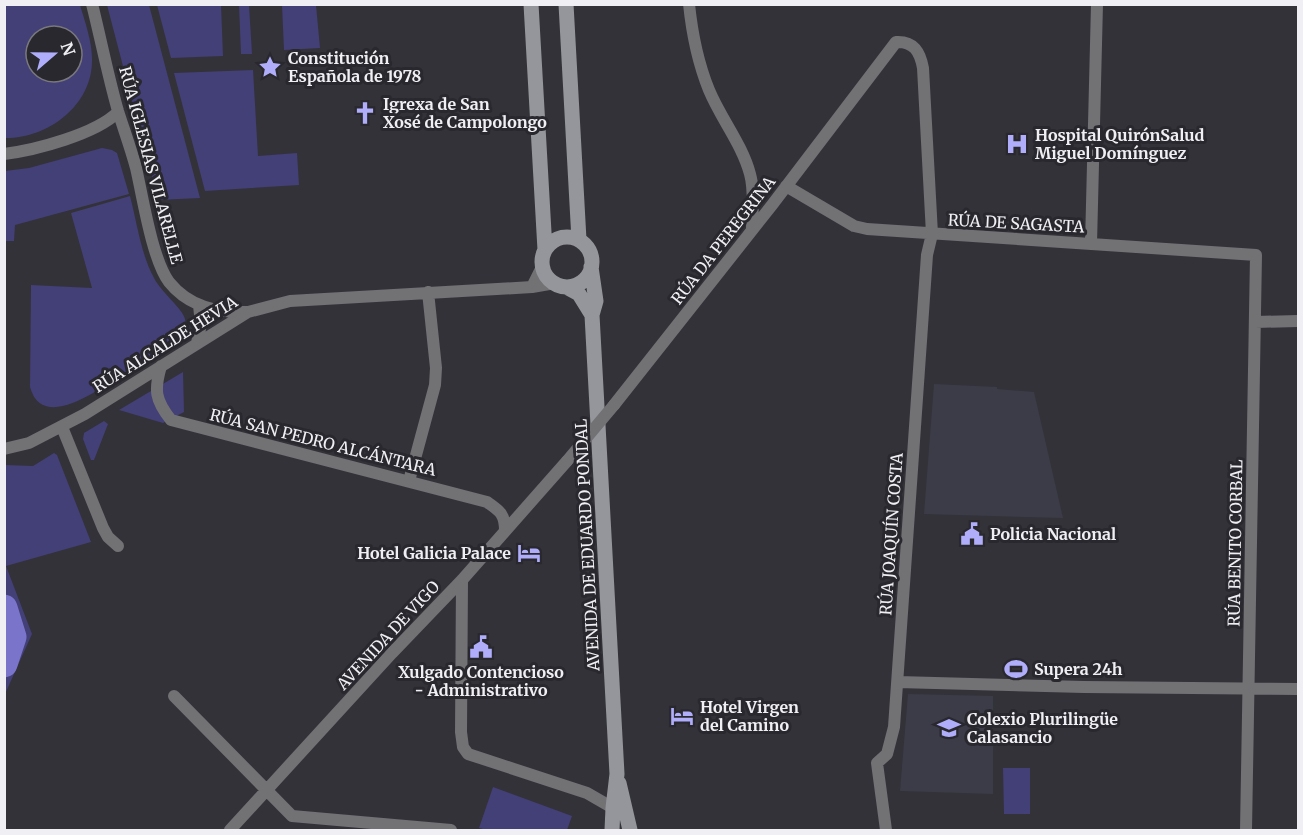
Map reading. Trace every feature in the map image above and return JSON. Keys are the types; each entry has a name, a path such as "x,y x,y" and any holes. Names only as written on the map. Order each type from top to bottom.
{"main road":[{"path":"531,4 545,250 542,267 545,273 561,285 579,294 592,315"},
{"path":"566,4 579,240"},
{"path":"545,250 550,243 564,237 579,240 590,252 591,267 582,281 561,285"},
{"name":"AVENIDA DE EDUARDO PONDAL","path":"591,267 596,301 592,315 617,774"},
{"path":"612,831 617,774"},
{"path":"617,774 630,831"}],"street":[{"name":"RÚA IGLESIAS VILARELLE","path":"92,4 118,112 136,166 161,267 176,289 199,305 227,312 248,312"},
{"path":"689,4 691,29 710,91 742,152 751,175 752,230"},
{"path":"1091,244 1097,4"},
{"name":"RÚA DA PEREGRINA","path":"567,461 752,230 896,42 904,42"},
{"name":"RÚA JOAQUÍN COSTA","path":"886,831 877,763 887,754 894,727 927,255 932,234 923,68 921,56 914,46 904,42"},
{"path":"4,154 32,149 81,134 98,127 118,112"},
{"name":"RÚA DE SAGASTA","path":"786,186 854,226 885,231 1256,255"},
{"name":"RÚA BENITO CORBAL","path":"1246,831 1256,255"},
{"path":"532,286 542,267"},
{"name":"RÚA ALCALDE HEVIA","path":"4,449 29,443 62,427 248,312 290,301 561,285"},
{"path":"409,481 435,385 436,368 428,292"},
{"path":"196,343 201,324 199,305"},
{"path":"1256,322 1299,321"},
{"name":"RÚA SAN PEDRO ALCÁNTARA","path":"161,366 156,383 159,405 171,420 487,502 499,510 505,520 505,531"},
{"path":"62,427 108,537 118,546"},
{"name":"AVENIDA DE VIGO","path":"230,831 462,580 567,461"},
{"path":"462,580 461,732 468,754 587,793 613,808"},
{"path":"898,682 1299,689"},
{"path":"174,696 292,816 452,830"}],"shaded area":[{"path":"5,5 80,5 92,52 90,76 85,91 65,116 51,126 20,137 4,138"},
{"path":"107,5 149,5 200,198 158,200"},
{"path":"157,5 221,5 223,56 171,58"},
{"path":"239,5 249,5 252,54 241,54"},
{"path":"282,5 316,5 320,48 284,50"},
{"path":"253,70 258,156 297,153 299,185 205,191 174,73"},
{"path":"102,148 117,153 129,194 15,225 14,241 5,241 5,171 29,168"},
{"path":"130,196 150,269 157,283 183,315 184,331 177,341 89,395 60,407 47,406 37,400 30,387 31,285 92,288 71,213"},
{"path":"183,372 184,412 163,423 119,410"},
{"path":"934,384 997,387 997,389 1034,392 1063,518 924,514"},
{"path":"104,421 108,424 94,460 91,460 83,439 84,433"},
{"path":"54,453 57,455 91,542 6,566 32,634 5,694 5,465 33,466"},
{"name":"Colexio Plurilingüe Calasancio","path":"908,694 993,696 993,794 900,791"},
{"path":"1003,768 1030,768 1030,814 1004,814"},
{"path":"493,787 572,816 567,830 487,830 479,828"}],"waterway":[{"path":"4,608 13,637 4,664"}],"place":[{"name":"Constitución Española de 1978","path":"270,67"},
{"name":"Igrexa de San Xosé de Campolongo","path":"365,113"},
{"name":"Hospital QuirónSalud Miguel Domínguez","path":"1017,144"},
{"name":"Policia Nacional","path":"972,534"},
{"name":"Hotel Galicia Palace","path":"529,553"},
{"name":"Xulgado Contencioso - Administrativo","path":"481,647"},
{"name":"Supera 24h","path":"1016,669"},
{"name":"Hotel Virgen del Camino","path":"682,716"},
{"name":"Colexio Plurilingüe Calasancio","path":"949,728"}]}
